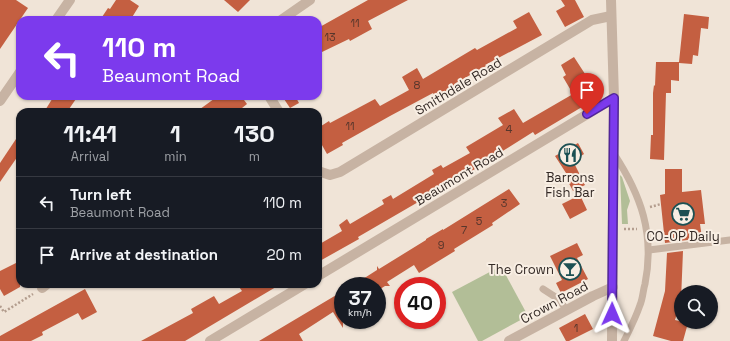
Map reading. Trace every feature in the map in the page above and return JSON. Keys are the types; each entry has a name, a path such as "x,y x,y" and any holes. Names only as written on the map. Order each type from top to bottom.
{"street":[{"path":"59,16 70,0"},
{"path":"287,16 310,0"},
{"path":"611,0 614,98 612,341"},
{"name":"Smithdale Road","path":"322,173 330,176 340,172 592,20 612,16"},
{"path":"0,101 16,78"},
{"name":"Beaumont Road","path":"322,274 614,98"},
{"name":"Crown Road","path":"509,341 566,310 613,287"},
{"path":"210,341 298,288"}],"lane":[{"path":"613,152 628,175 642,209 647,228 649,250 648,268 641,304 624,341"},
{"path":"649,250 730,240"},
{"path":"543,289 560,300 566,310"}],"path":[{"path":"613,229 647,228"},
{"path":"0,306 4,312 41,288"}],"green space":[{"path":"620,175 630,201 627,210 628,224 622,224"},
{"path":"501,266 528,316 482,341 478,341 452,292"}],"building":[{"path":"0,0 16,0 28,8 23,16 16,16 16,26 0,49"},
{"path":"116,0 130,0 139,6 133,16 103,16 108,8 110,9"},
{"path":"224,0 250,0 238,12"},
{"path":"368,0 408,0 368,21 372,29 350,41 349,39 322,52 322,26"},
{"path":"561,0 575,0 584,17 565,27 556,11 565,6"},
{"path":"529,12 542,35 485,65 486,66 456,83 458,85 436,98 433,93 342,143 343,145 327,154 322,145 322,125 329,121 330,123 375,99 380,106 409,90 402,77 417,68 423,79 475,48 477,50 517,28 513,21"},
{"path":"684,14 709,17 708,29 701,28 698,56 693,55 692,64 679,63 679,81 671,80 671,93 666,93 664,160 650,159 651,135 653,135 653,93 654,85 655,86 656,62 679,62"},
{"path":"574,57 587,77 581,81 589,93 583,97 587,104 535,135 533,132 493,157 494,158 358,237 359,239 322,260 322,243 342,231 339,225 347,219 350,224 384,204 382,200 391,195 393,199 434,174 432,170 441,165 443,168 470,153 466,147 503,125 498,118 514,109 523,123 573,94 563,77 566,75 561,65"},
{"path":"52,100 75,100 70,108 46,108"},
{"path":"212,100 244,100 247,104 242,108 202,108"},
{"path":"285,100 297,100 299,103 290,108"},
{"path":"16,139 16,159 0,182 0,163"},
{"path":"578,143 584,154 573,161 585,185 573,191 564,174 566,173 555,156"},
{"name":"CO-OP Daily","path":"665,169 682,169 682,192 701,190 705,224 700,224 702,238 665,243 660,195 665,194"},
{"path":"509,189 520,204 492,223 493,225 454,249 455,251 419,273 414,265 387,282 390,286 386,286 386,277 366,277 377,270 377,266 379,269"},
{"path":"580,195 587,210 570,219 562,204"},
{"name":"The Crown","path":"577,243 583,255 577,258 588,279 561,293 556,283 562,280 550,256"},
{"path":"683,251 682,285 674,285 674,329 686,329 683,341 671,341 653,336 665,291 667,253"},
{"path":"16,263 16,288 18,288 4,296 0,289 0,271"},
{"path":"240,288 274,288 185,341 141,341 193,313 191,309 214,296 219,304 242,291"},
{"path":"85,289 97,312 82,320 78,313 42,332 43,335 31,341 0,341 0,336"},
{"path":"334,296 334,314 333,312 299,334 303,341 259,341"},
{"path":"585,314 593,329 569,341 566,341 559,328"}],"place":[{"name":"Barrons Fish Bar","path":"570,155"},
{"name":"CO-OP Daily","path":"683,214"},
{"name":"The Crown","path":"570,269"}],"route":[{"path":"587,114 614,98 612,314"}]}
